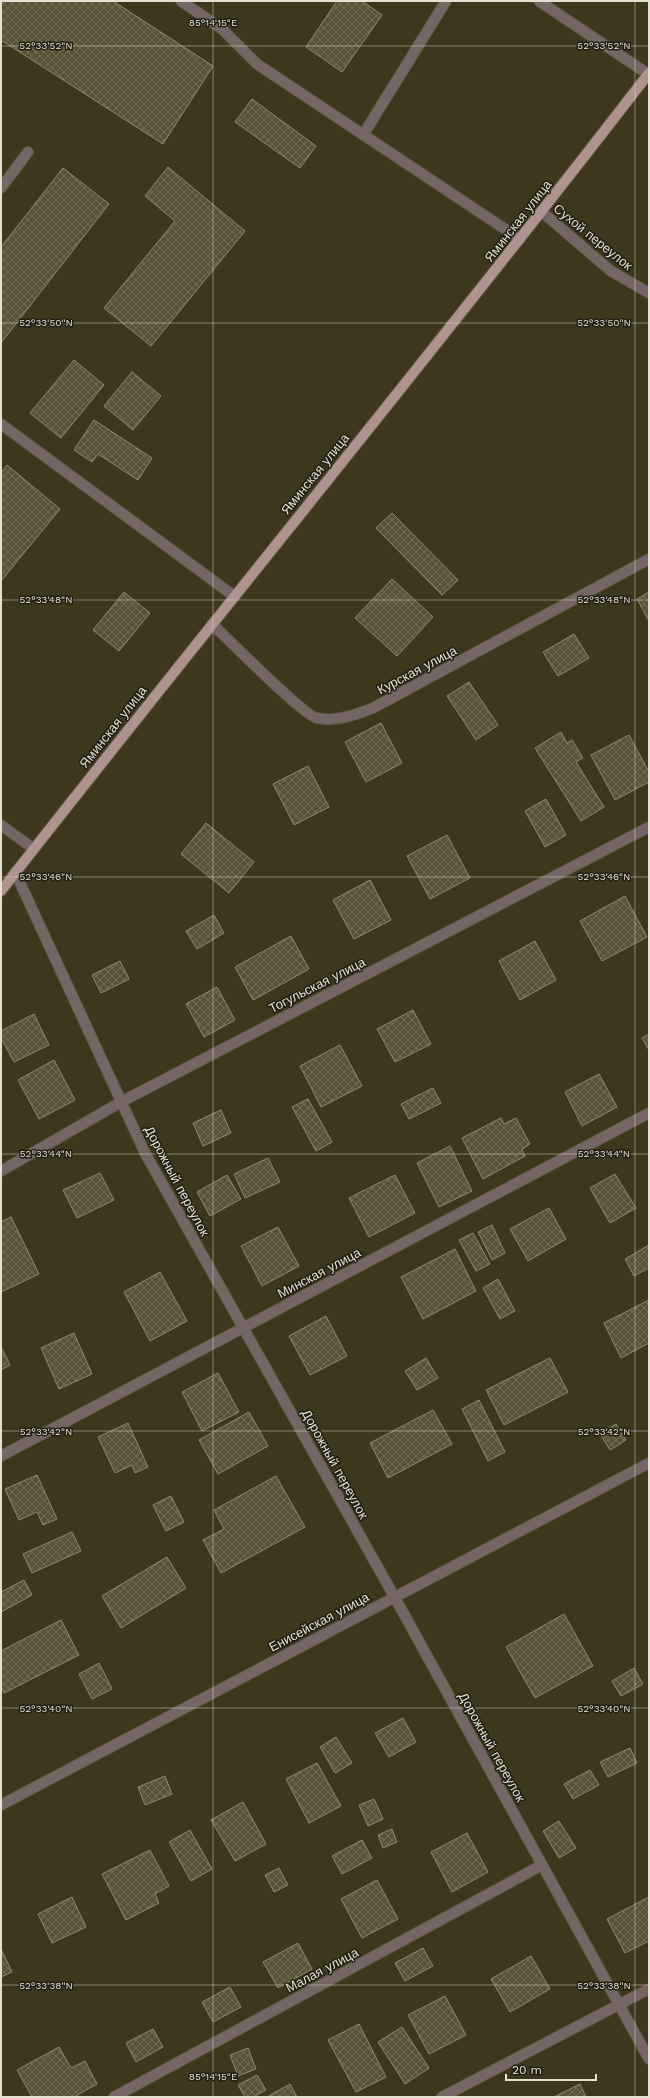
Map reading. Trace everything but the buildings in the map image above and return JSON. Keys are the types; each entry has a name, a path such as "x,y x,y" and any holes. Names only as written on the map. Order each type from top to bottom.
{"main road":[{"name":"Яминская улица","path":"1,891 234,596 542,212 649,74"}],"street":[{"path":"181,1 222,29 257,64 520,239"},
{"path":"363,134 446,1"},
{"path":"539,1 649,74"},
{"path":"1,188 28,152"},
{"name":"Сухой переулок","path":"542,212 611,271 649,293"},
{"path":"3,429 234,596"},
{"name":"Курская улица","path":"212,624 314,718 331,720 353,716 373,708 649,559"},
{"path":"1,825 34,849"},
{"name":"Тогульская улица","path":"1,1171 121,1102 649,827"},
{"name":"Дорожный переулок","path":"15,872 144,1153 394,1596 649,2059"},
{"name":"Минская улица","path":"1,1456 649,1113"},
{"name":"Енисейская улица","path":"1,1805 394,1596 649,1463"},
{"name":"Малая улица","path":"114,2097 542,1865"},
{"path":"442,2097 649,1989"}]}
